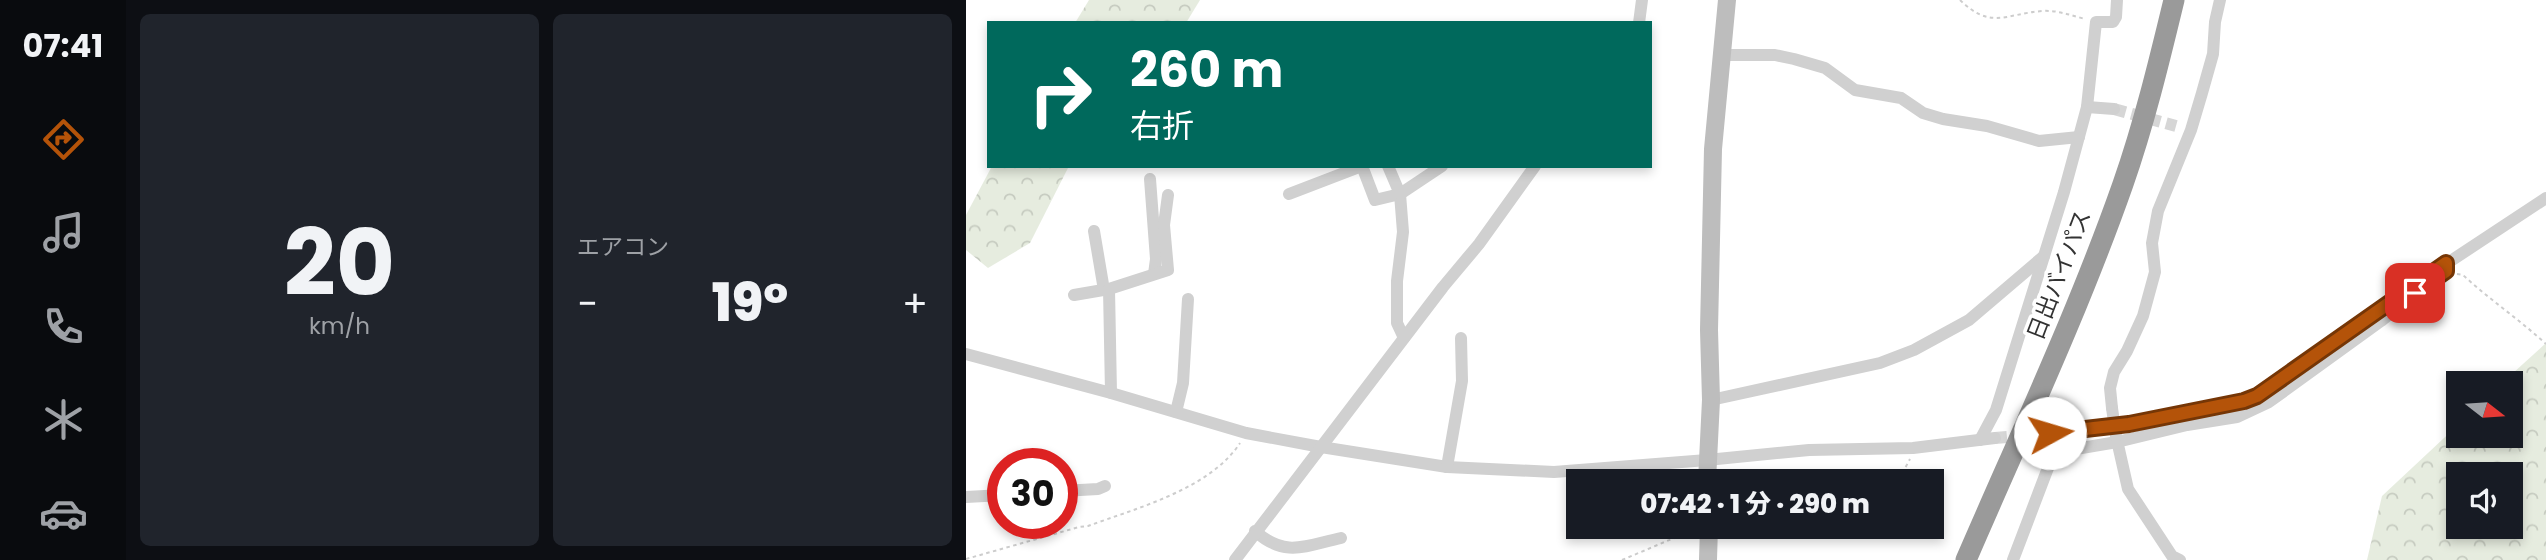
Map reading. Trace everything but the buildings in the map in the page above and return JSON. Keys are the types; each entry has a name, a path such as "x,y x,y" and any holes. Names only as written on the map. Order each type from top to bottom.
{"highway":[{"name":"日出バイパス","path":"1966,560 2060,348 2124,181 2155,80 2174,0"}],"street":[{"path":"1639,21 1642,0"},
{"path":"1707,469 1711,400 1713,149 1727,0"},
{"path":"1980,439 1996,410 2079,137 2087,107 2096,22 2113,22 2117,0"},
{"path":"2180,560 2172,556 2129,489 2116,439 2110,388 2114,372 2143,316 2155,272 2152,243 2158,211 2190,130 2213,54 2215,22 2220,0"},
{"path":"1722,55 1775,55 1794,59 1825,68 1855,90 1901,98 1923,113 1943,119 2039,141 2079,137"},
{"path":"2087,107 2113,109"},
{"path":"2176,126 2190,130"},
{"path":"1289,194 1357,168"},
{"path":"1363,168 1375,200 1400,194 1439,168"},
{"path":"1389,168 1400,194 1403,232 1396,281 1397,323 1404,338"},
{"path":"1235,560 1479,244 1534,168"},
{"path":"1150,179 1156,260 1154,274"},
{"path":"1074,295 1107,290 1168,270 1164,225 1168,195"},
{"path":"2050,433 2129,424 2244,401 2257,396 2546,198"},
{"path":"1094,231 1107,290 1111,393"},
{"path":"1711,400 1880,363 1914,350 1969,320 2045,256"},
{"path":"2013,560 2052,460 2058,452 2237,416 2269,402 2311,374 2446,267"},
{"path":"1176,412 1183,383 1188,299"},
{"path":"1447,467 1462,381 1461,338"},
{"path":"966,354 1246,433 1447,467 1554,472 1809,450 1913,448 1995,438"},
{"path":"1078,490 1105,486"},
{"path":"966,497 987,496"},
{"path":"1255,531 1269,544 1293,549 1341,538"},
{"path":"1708,560 1709,539"}],"path":[{"path":"1960,0 1983,17 1994,19 2040,11 2058,11 2096,22"},
{"path":"2446,267 2463,275 2546,344"},
{"path":"966,559 1088,526 1194,485 1238,447 1246,433"},
{"path":"1906,469 1913,448"},
{"path":"1622,560 1672,539"}],"green space":[{"path":"1089,0 1200,0 1187,21 1076,21"},
{"path":"991,168 1068,168 1030,243 988,268 966,250 966,215"},
{"path":"2546,343 2546,560 2367,560 2382,496 2446,436 2446,448 2524,448 2524,371 2515,371"}],"tunnel":[{"path":"2114,109 2176,126"},
{"path":"1995,438 2050,433"}],"route":[{"path":"2050,433 2129,424 2222,407 2257,396 2446,263 2446,271 2415,293"}]}
